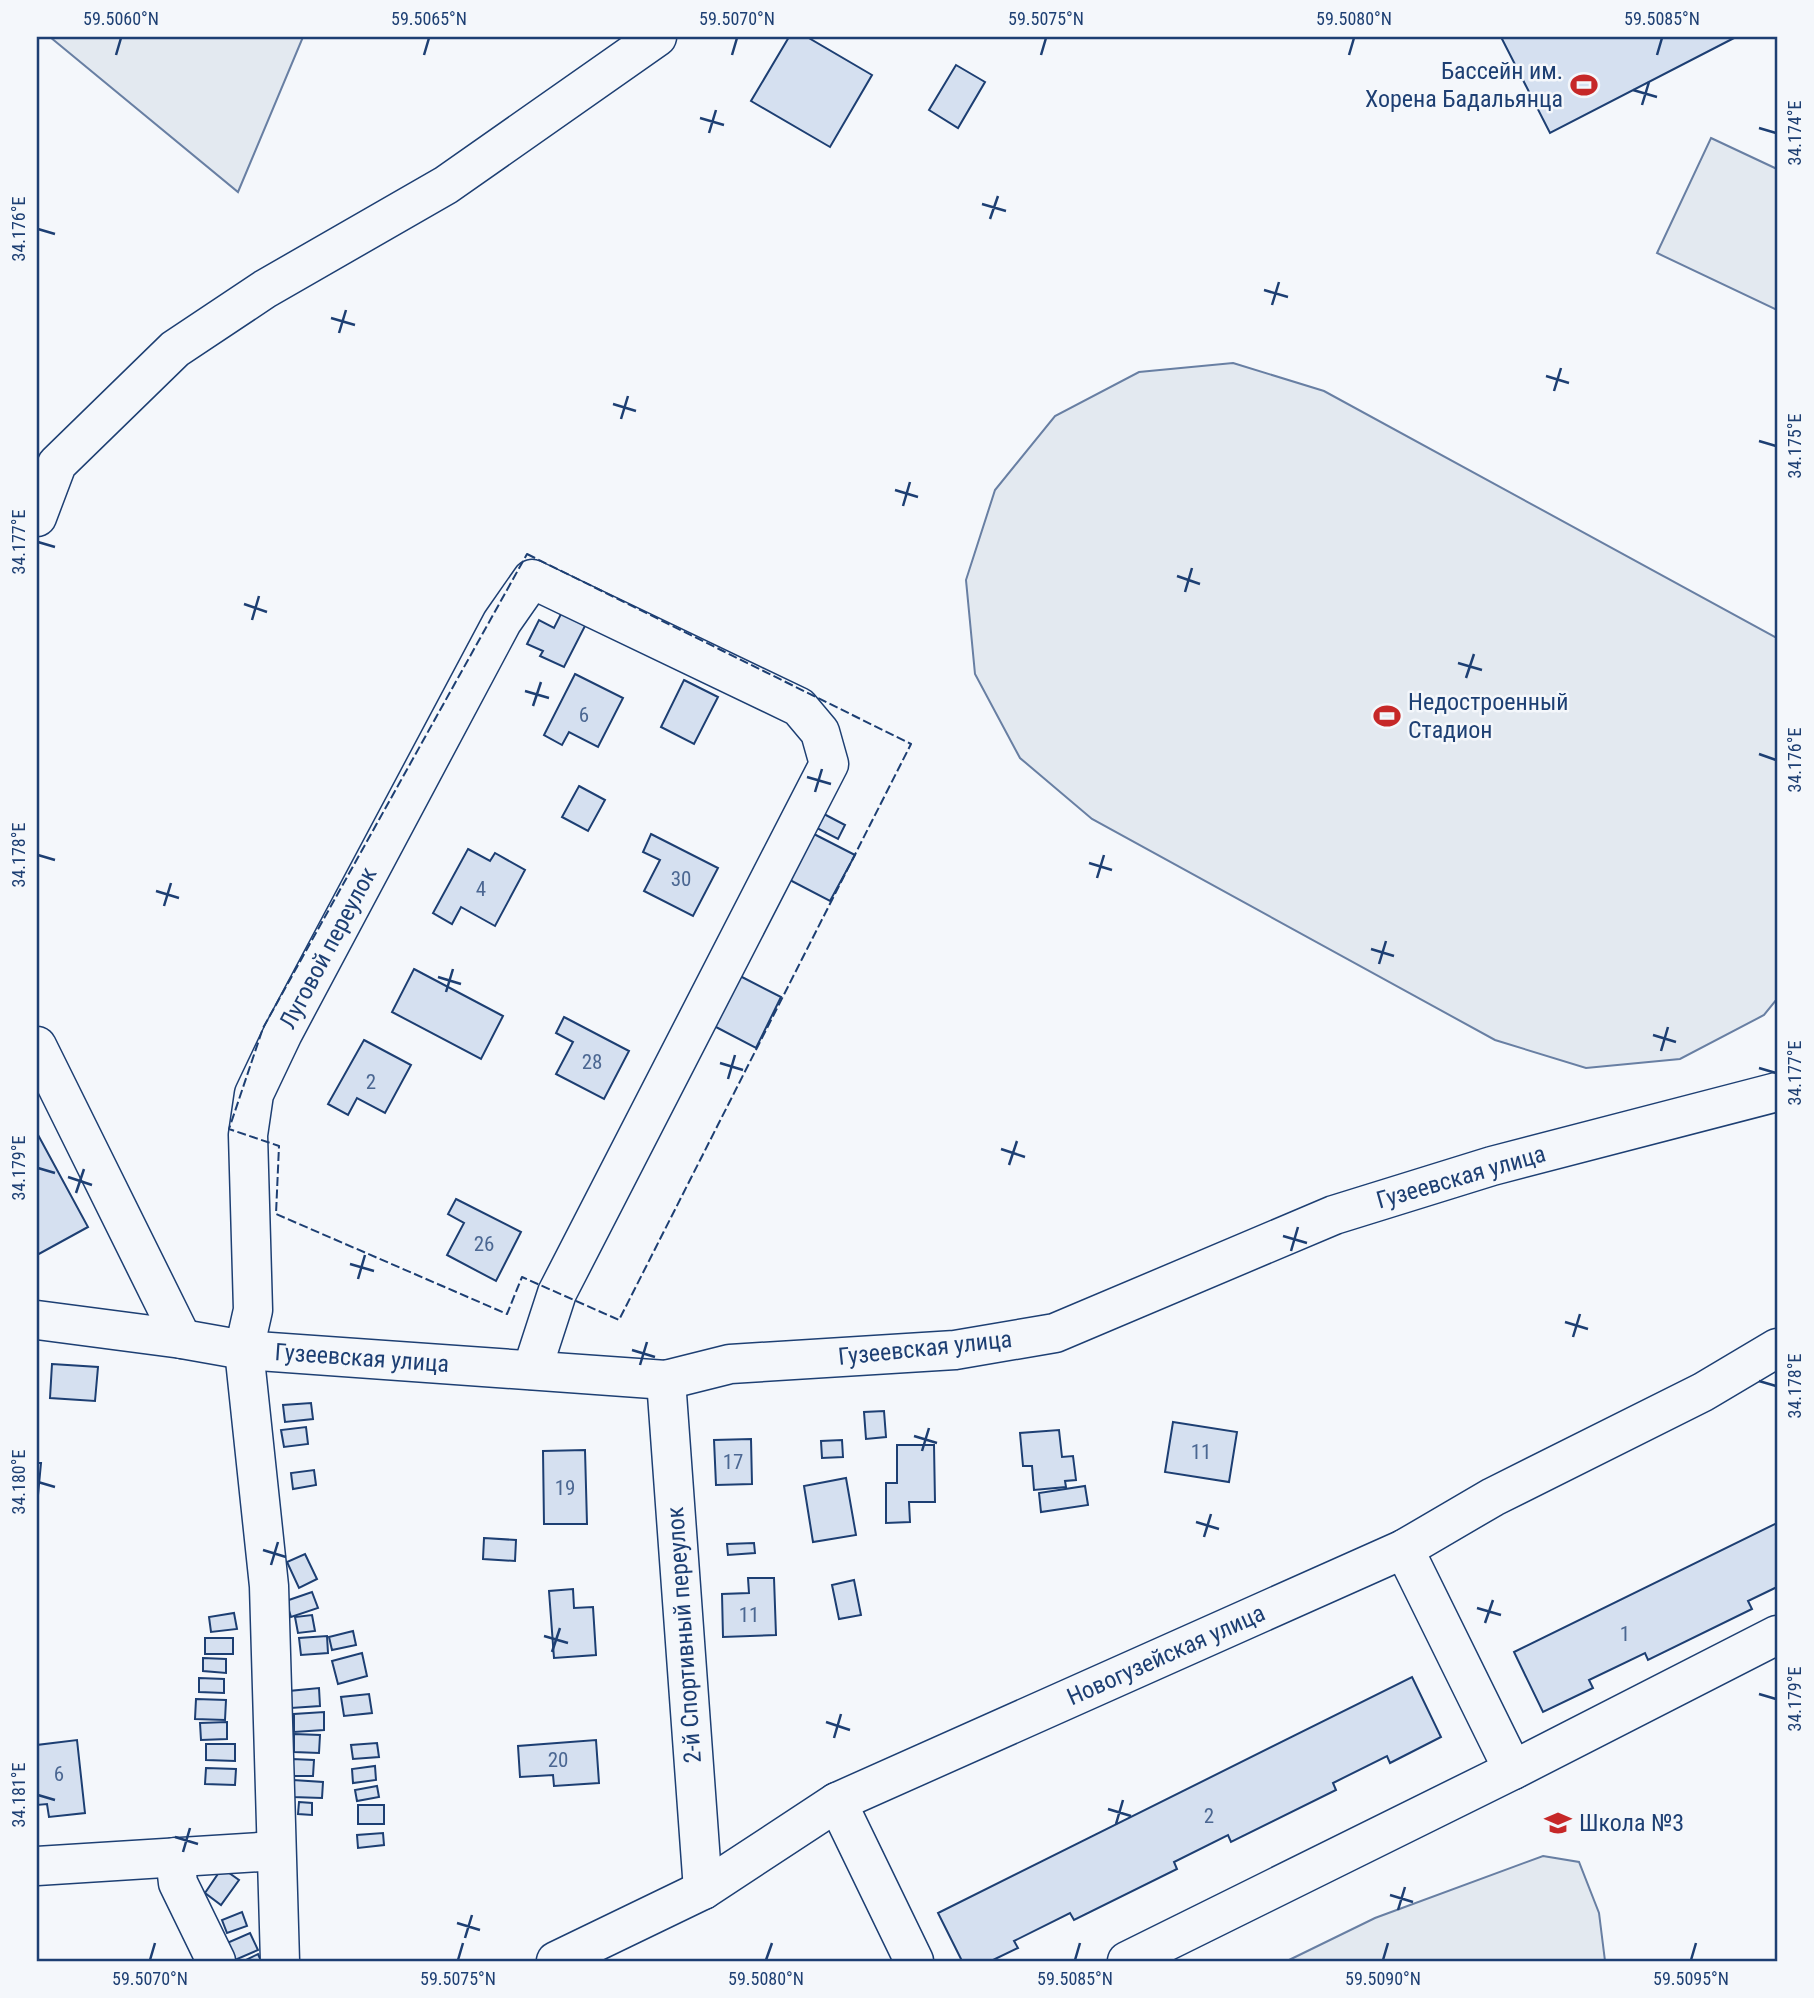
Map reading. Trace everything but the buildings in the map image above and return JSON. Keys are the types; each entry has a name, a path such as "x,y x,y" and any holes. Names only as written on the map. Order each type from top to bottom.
{"street":[{"path":"37,517 57,464 175,349 265,289 446,185 657,37"},
{"name":"Луговой переулок","path":"281,1961 269,1586 244,1350 253,1310 248,1135 254,1094 283,1033 502,622 532,579 799,707 820,732 829,764 558,1293 532,1370"},
{"path":"37,1046 181,1339"},
{"name":"Гузеевская улица","path":"37,1320 244,1350 666,1380 730,1364 955,1350 1055,1333 1334,1215 1492,1166 1777,1092"},
{"name":"Новогузейская улица","path":"556,1961 703,1890 837,1802 1404,1549 1493,1497 1703,1392 1777,1348"},
{"name":"2-й Спортивный переулок","path":"666,1380 703,1890"},
{"path":"1404,1549 1513,1770"},
{"path":"1127,1961 1513,1770 1777,1635"},
{"path":"837,1802 914,1961"},
{"path":"37,1866 276,1851"},
{"path":"175,1857 178,1883 216,1961"}],"shaded area":[{"path":"50,37 303,37 238,192"},
{"path":"1711,138 1777,169 1777,310 1657,253"},
{"name":"Недостроенный Стадион","path":"1233,363 1324,391 1777,638 1777,999 1764,1015 1680,1059 1586,1068 1495,1040 1092,819 1020,758 975,674 966,580 995,490 1055,416 1139,372"},
{"path":"1543,1856 1579,1862 1599,1913 1605,1961 1287,1961 1375,1918"}],"fence":[{"path":"527,554 911,744 619,1320 522,1277 507,1314 276,1214 279,1146 229,1129 263,1028 527,554"}],"place":[{"name":"Бассейн им. Хорена Бадальянца","path":"1584,85"},
{"name":"Недостроенный Стадион","path":"1387,716"},
{"name":"Школа №3","path":"1558,1823"}]}
